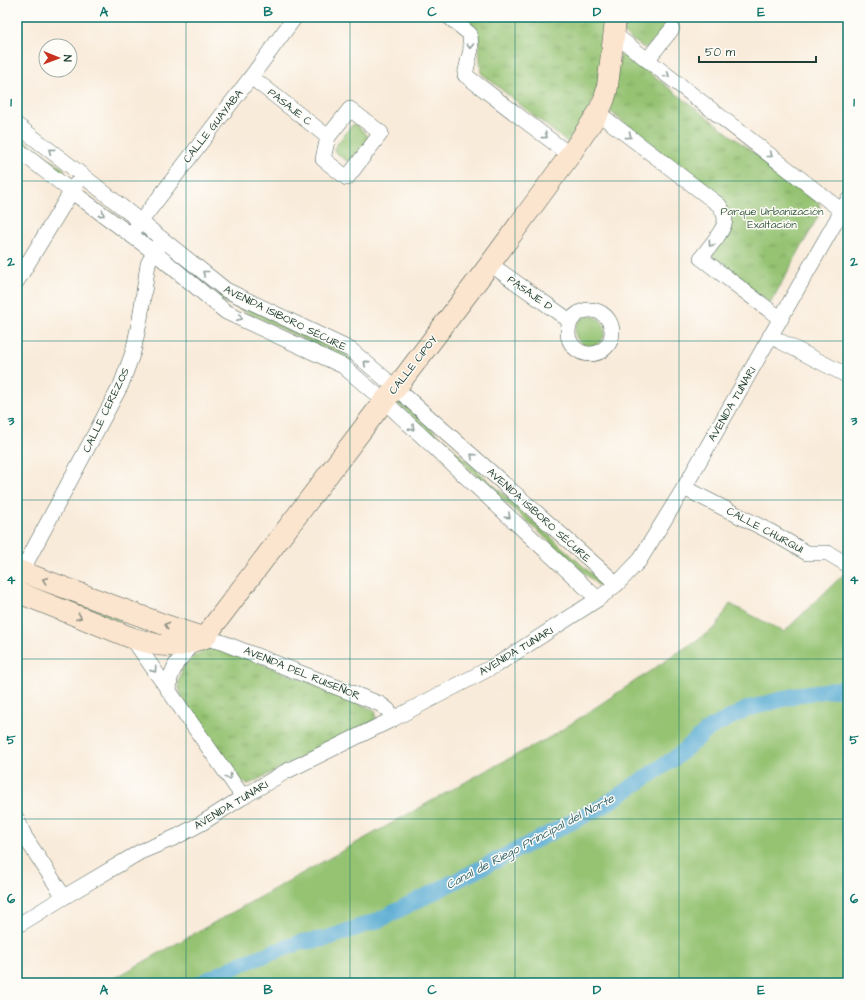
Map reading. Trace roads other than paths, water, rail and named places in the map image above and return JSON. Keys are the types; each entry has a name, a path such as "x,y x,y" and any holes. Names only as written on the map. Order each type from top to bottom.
{"main road":[{"name":"CALLE CIPOY","path":"204,638 490,264 570,155 598,113 604,100 607,90 615,26"},
{"name":"AVENIDA DEL RUISEÑOR","path":"18,574 204,638"},
{"path":"17,592 132,638 158,644 178,646 204,638"}],"street":[{"name":"CALLE GUAYABA","path":"131,235 140,221 251,77 295,17"},
{"path":"449,17 470,34 471,49 465,75 570,155"},
{"path":"615,26 647,60 845,205"},
{"path":"647,60 672,29"},
{"name":"PASAJE C","path":"251,77 328,137"},
{"path":"598,113 719,205 724,211 724,227 701,258 780,319"},
{"name":"AVENIDA ISIBORO SÉCURE","path":"17,125 226,290 351,350 390,395 598,599"},
{"name":"AVENIDA ISIBORO SÉCURE","path":"17,149 154,252 226,312 343,366 390,395 617,584"},
{"path":"17,281 82,175"},
{"name":"AVENIDA TUNARI","path":"17,926 140,852 176,837 202,823 285,772 393,720 498,664 598,599 617,584 639,561 684,488 845,205"},
{"name":"CALLE CEREZOS","path":"18,574 121,385 133,352 140,319 148,264 163,239"},
{"name":"PASAJE D","path":"490,264 570,321"},
{"path":"770,336 848,376"},
{"name":"CALLE CHURQUI","path":"684,488 771,532 807,553 828,553 848,564"},
{"path":"132,638 243,797"},
{"name":"CALLE CIPOY","path":"169,691 170,678 176,664 190,646 204,638"},
{"name":"AVENIDA DEL RUISEÑOR","path":"204,638 221,642 380,704 388,710 393,720"},
{"path":"17,819 25,837 64,897"}],"waterway":[{"name":"Canal de Riego Principal del Norte","path":"201,983 243,963 302,942 325,939 379,920 603,806 675,758 710,728 747,709 801,694 848,688"}],"park label":[{"name":"Parque Urbanización Exaltación","path":"772,217"}]}
